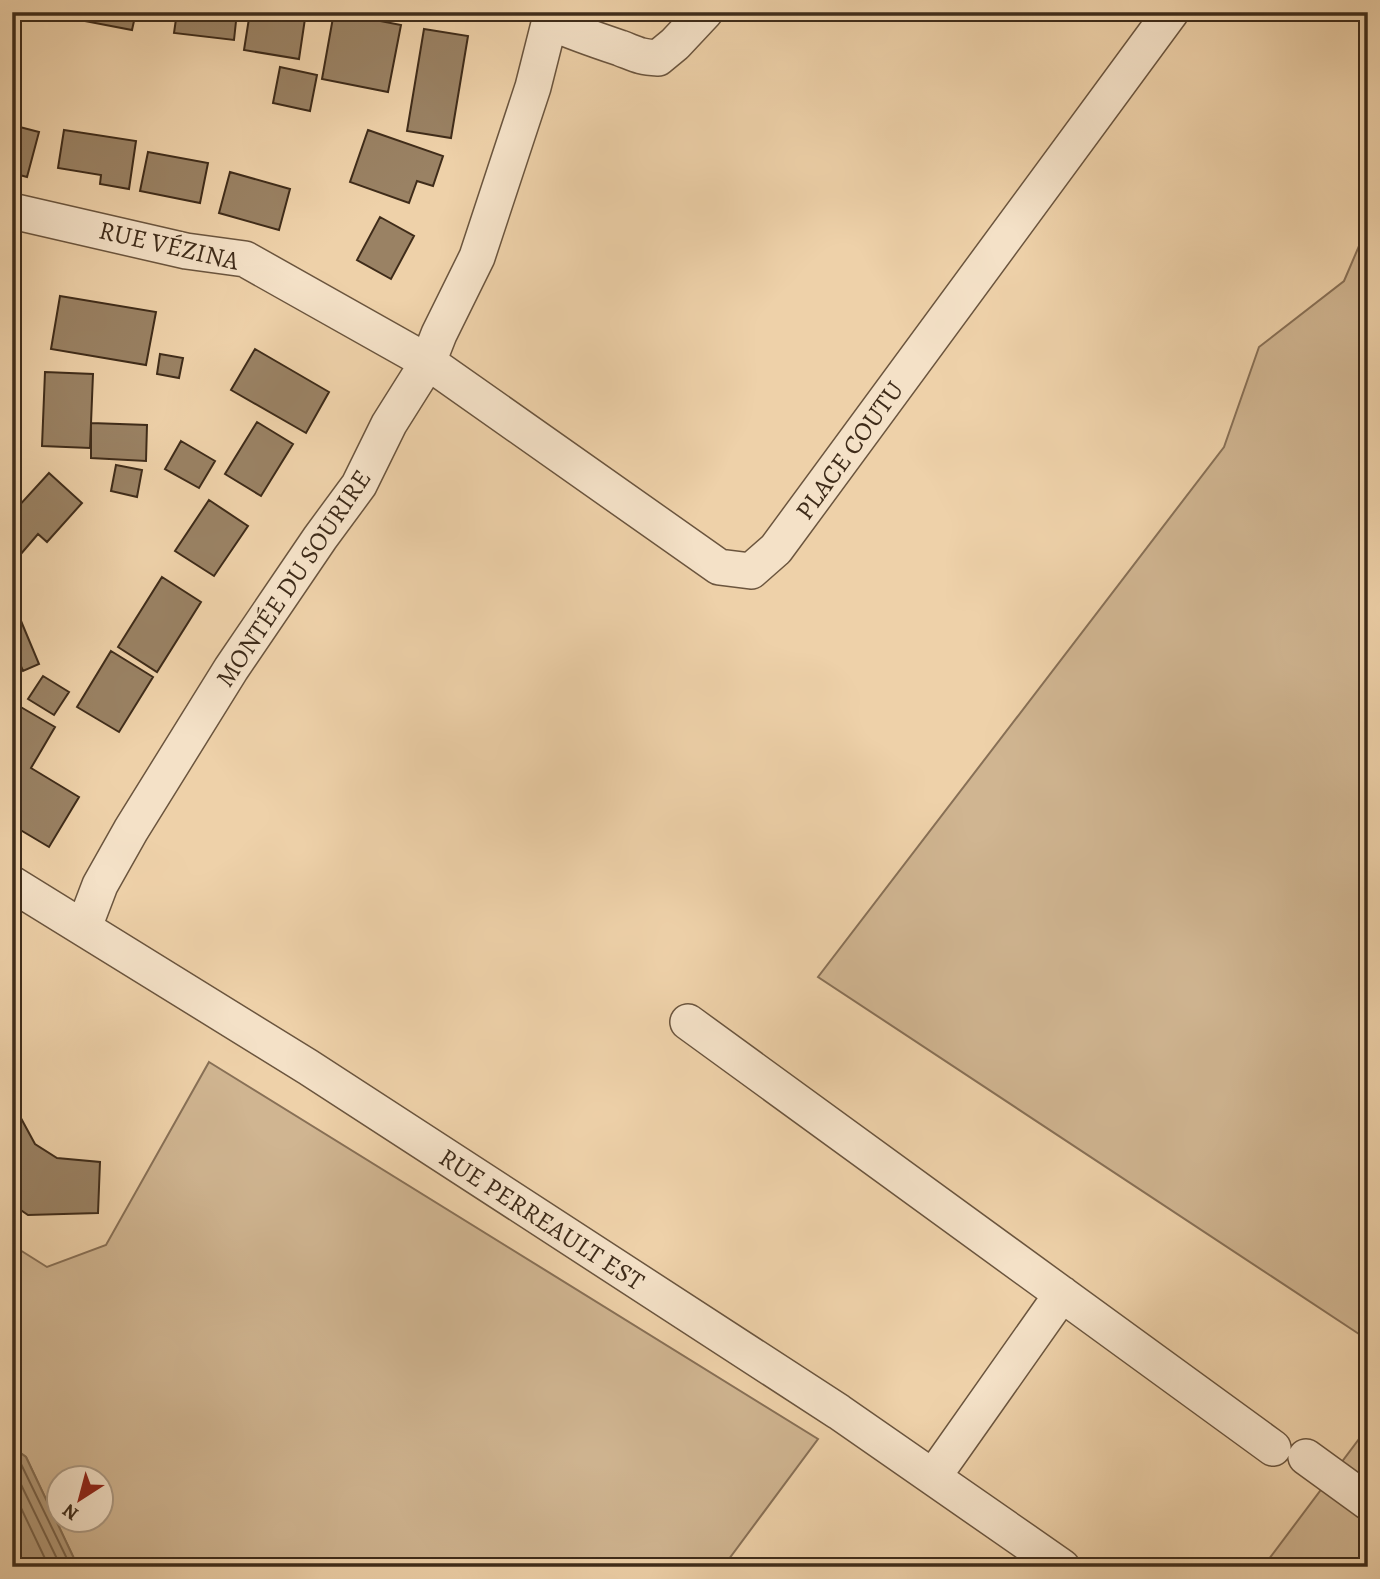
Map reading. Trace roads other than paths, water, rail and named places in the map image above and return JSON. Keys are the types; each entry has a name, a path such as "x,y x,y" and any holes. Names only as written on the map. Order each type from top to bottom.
{"street":[{"name":"MONTÉE DU SOURIRE","path":"84,927 100,886 131,830 231,669 359,485 389,424 428,362 477,257 519,134 551,17 586,38 623,49 639,57 658,58 676,44 705,12"},
{"name":"PLACE COUTU","path":"428,362 719,567 751,571 776,549 1171,12"},
{"name":"RUE VÉZINA","path":"12,211 186,251 245,260 428,362"},
{"name":"RUE PERREAULT EST","path":"12,884 308,1067 839,1412 1062,1567"},
{"path":"688,1022 1062,1294 1289,1453 1368,1502"},
{"path":"933,1477 1062,1294"}],"water":[{"path":"12,1447 26,1457 46,1499 46,1534 62,1534 78,1567 12,1567"}]}
